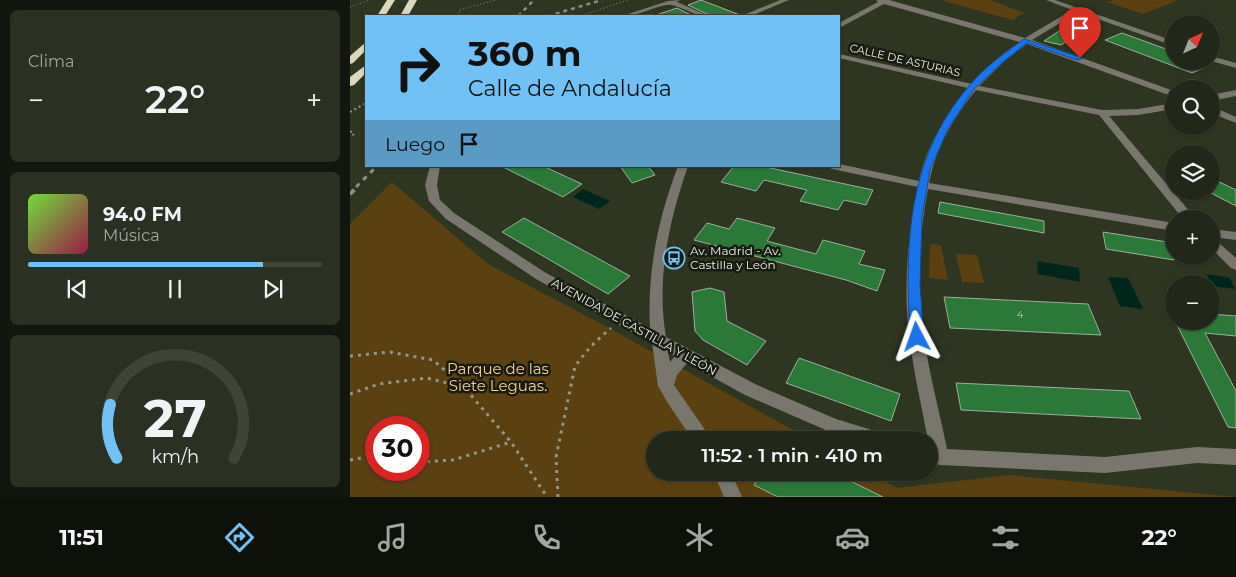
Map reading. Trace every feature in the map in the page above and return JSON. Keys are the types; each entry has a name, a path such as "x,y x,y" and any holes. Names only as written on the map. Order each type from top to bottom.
{"highway":[{"path":"382,15 391,0"},
{"path":"389,15 397,0"},
{"path":"404,15 412,0"},
{"path":"350,61 363,48"},
{"path":"350,83 365,69"}],"street":[{"path":"748,15 786,0"},
{"path":"840,25 883,0 1026,41 1115,71 1165,90"},
{"path":"1049,0 1165,41"},
{"path":"1059,0 1165,37"},
{"path":"629,15 673,1 704,15"},
{"path":"931,431 917,337 914,295 915,235 926,170 943,129 972,87 999,61 1026,41 1077,10"},
{"name":"CALLE DE ASTURIAS","path":"840,56 972,87 1102,113 1138,112 1165,108"},
{"path":"1220,56 1236,62"},
{"path":"1220,61 1236,66"},
{"path":"1220,96 1236,93"},
{"path":"1102,113 1182,210"},
{"path":"1220,113 1236,120"},
{"name":"AVENIDA DE CASTILLA Y LEÓN","path":"435,167 431,185 435,201 450,216 541,276 751,390 834,426 850,431"},
{"path":"683,167 662,231 655,304 657,340 666,385 697,431"},
{"path":"837,167 922,185 1165,226"},
{"path":"1220,234 1236,236"},
{"path":"1220,250 1236,265"},
{"path":"666,385 670,372 684,355"},
{"path":"938,456 1105,464 1197,455 1236,457"},
{"path":"726,481 733,497"}],"path":[{"path":"350,7 370,0"},
{"path":"459,15 459,10 496,0"},
{"path":"583,15 628,0"},
{"path":"350,112 365,104"},
{"path":"350,131 354,134 350,137"},
{"path":"558,497 556,457 575,366 603,335"},
{"path":"350,356 390,352 433,360 464,387 511,442 548,497"},
{"path":"350,394 379,384 427,378 464,387"},
{"path":"430,462 465,456 511,442"},
{"path":"350,460 365,457"}],"green space":[{"path":"940,0 991,0 1024,13 1012,20"},
{"path":"1114,0 1176,1 1142,14 1107,2"},
{"name":"Parque de las Siete Leguas.","path":"392,182 488,264 620,334 795,431 646,431 646,481 884,481 897,488 1009,475 1236,497 350,497 350,224"},
{"path":"930,244 941,245 948,280 929,278"},
{"path":"956,254 977,255 984,283 962,282"}],"water":[{"path":"583,189 610,201 599,209 573,197"},
{"path":"1037,261 1079,268 1080,282 1038,274"},
{"path":"1220,276 1230,278 1235,289 1220,287"},
{"path":"1108,277 1128,278 1143,309 1120,306"}],"building":[{"path":"701,0 740,15 709,15 688,5"},
{"path":"677,8 692,15 659,15"},
{"path":"1065,27 1080,32 1061,45 1044,41"},
{"path":"1122,33 1165,49 1165,63 1105,40"},
{"path":"1184,70 1199,70 1192,73"},
{"path":"503,167 545,167 582,184 563,197"},
{"path":"621,167 649,167 655,175 632,183"},
{"path":"733,167 766,167 873,190 866,205 844,200 838,210 800,201 807,190 764,180 756,191 721,182"},
{"path":"1220,182 1236,190 1236,206 1220,198"},
{"path":"940,202 1044,221 1044,233 938,213"},
{"path":"524,218 630,276 608,294 502,232"},
{"path":"737,218 775,228 767,241 816,254 823,240 865,251 859,264 885,270 877,291 846,280 694,240 707,223 729,229"},
{"path":"1103,232 1165,242 1165,259 1106,249"},
{"path":"710,288 724,292 727,321 766,341 747,365 703,340 695,331 692,292"},
{"path":"944,297 1088,304 1101,335 950,328"},
{"path":"1220,315 1236,316 1236,336 1205,333 1236,391 1236,428 1228,427 1180,330 1220,330"},
{"path":"799,358 900,394 891,421 786,383"},
{"path":"956,383 1129,391 1141,419 961,410"},
{"path":"756,481 850,481 883,497 778,497 754,485"}],"railway":[{"path":"519,15 534,0"},
{"path":"551,15 602,0"},
{"path":"356,187 376,167"},
{"path":"350,194 358,186"}],"place":[{"name":"Av. Madrid - Av. Castilla y León","path":"674,258"}],"route":[{"path":"917,337 914,286 915,235 919,199 926,170 943,129 972,87 999,61 1026,41 1080,58"}]}
